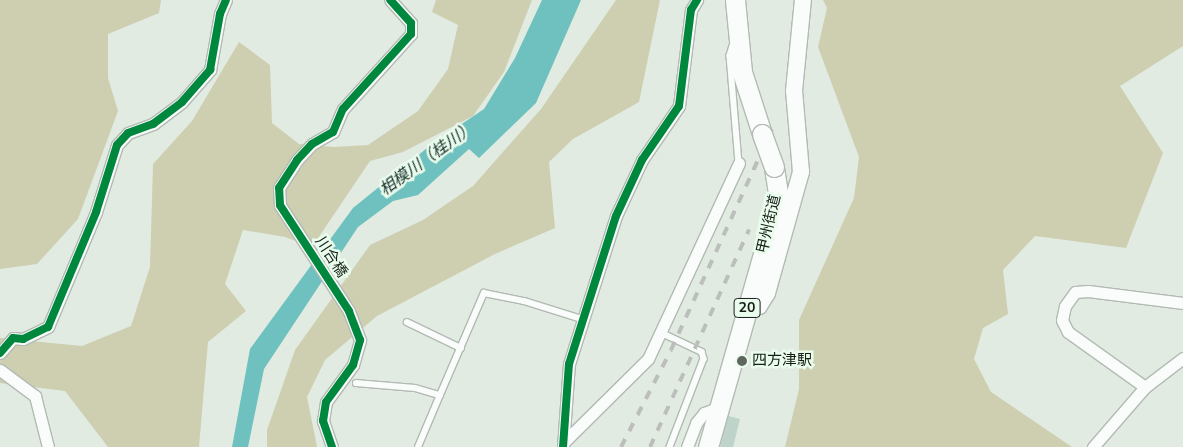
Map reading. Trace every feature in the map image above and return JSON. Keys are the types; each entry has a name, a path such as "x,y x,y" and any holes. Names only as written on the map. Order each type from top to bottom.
{"highway":[{"name":"甲州街道","path":"708,447 775,210 778,193 774,168 742,72 736,33 736,0"}],"main road":[{"path":"746,310 759,306 767,293 801,172 794,92 803,0"}],"street":[{"path":"0,353 14,338 23,339 48,327 96,212 117,145 128,133 153,124 182,102 210,70 220,14 226,0"},
{"name":"川合橋","path":"332,447 323,421 326,402 352,364 360,340 349,310 280,205 279,188 286,173 312,144 333,132 343,109 411,34 411,23 390,0"},
{"path":"564,444 569,364 616,216 642,160 679,106 691,10 696,0"},
{"path":"564,444 648,359 662,333 739,163"},
{"path":"1145,387 1068,332 1062,320 1065,306 1075,292 1088,291 1182,299"},
{"path":"1093,447 1145,387 1183,358"},
{"path":"0,370 35,396 48,447"},
{"path":"687,447 696,422 704,413 718,408"}],"lane":[{"path":"736,33 730,56 739,163"},
{"path":"418,447 484,293 524,301 584,320"},
{"path":"407,322 461,348"},
{"path":"662,333 702,352 704,359 670,447"},
{"path":"356,383 415,388 440,396"}],"green space":[{"path":"0,0 161,0 159,13 108,34 108,78 118,111 78,219 37,264 0,269"},
{"path":"436,0 532,0 504,72 473,116 403,152 370,161 312,247 285,237 243,230 225,284 246,311 208,342 199,447 108,447 65,391 0,383 0,338 82,346 131,326 150,267 153,164 192,121 239,42 270,65 272,123 299,144 334,147 368,145 418,111 448,69 458,25 432,12"},
{"path":"616,0 660,0 639,102 573,139 549,162 555,228 495,254 377,316 325,360 307,397 317,447 267,447 267,430 295,350 370,245 423,220 473,186 541,109"},
{"path":"823,0 1183,0 1183,46 1120,86 1163,153 1126,248 1035,236 1003,270 1008,314 983,328 974,359 991,392 1072,447 785,447 799,389 799,320 854,198 859,157 818,47 827,8"}],"water":[{"name":"相模川（桂川）","path":"542,0 581,0 536,103 479,158 469,149 418,195 393,201 358,227 264,369 248,447 232,447 250,349 353,208 432,144 484,109 515,58"}],"building":[{"path":"728,416 740,419 733,447 720,447"}],"railway":[{"path":"621,447 671,350 774,125"},
{"path":"650,447 749,230"}],"cycle path":[{"path":"0,353 13,338 23,339 48,327 96,212 117,145 128,133 153,124 182,102 210,70 220,14 226,0"},
{"path":"332,447 323,421 326,402 353,365 360,340 349,311 280,205 279,188 297,160 312,144 333,132 343,109 411,34 411,23 390,0"},
{"path":"563,447 569,364 616,216 642,160 679,106 691,10 697,0"}],"place":[{"name":"四方津駅","path":"742,361"}]}
